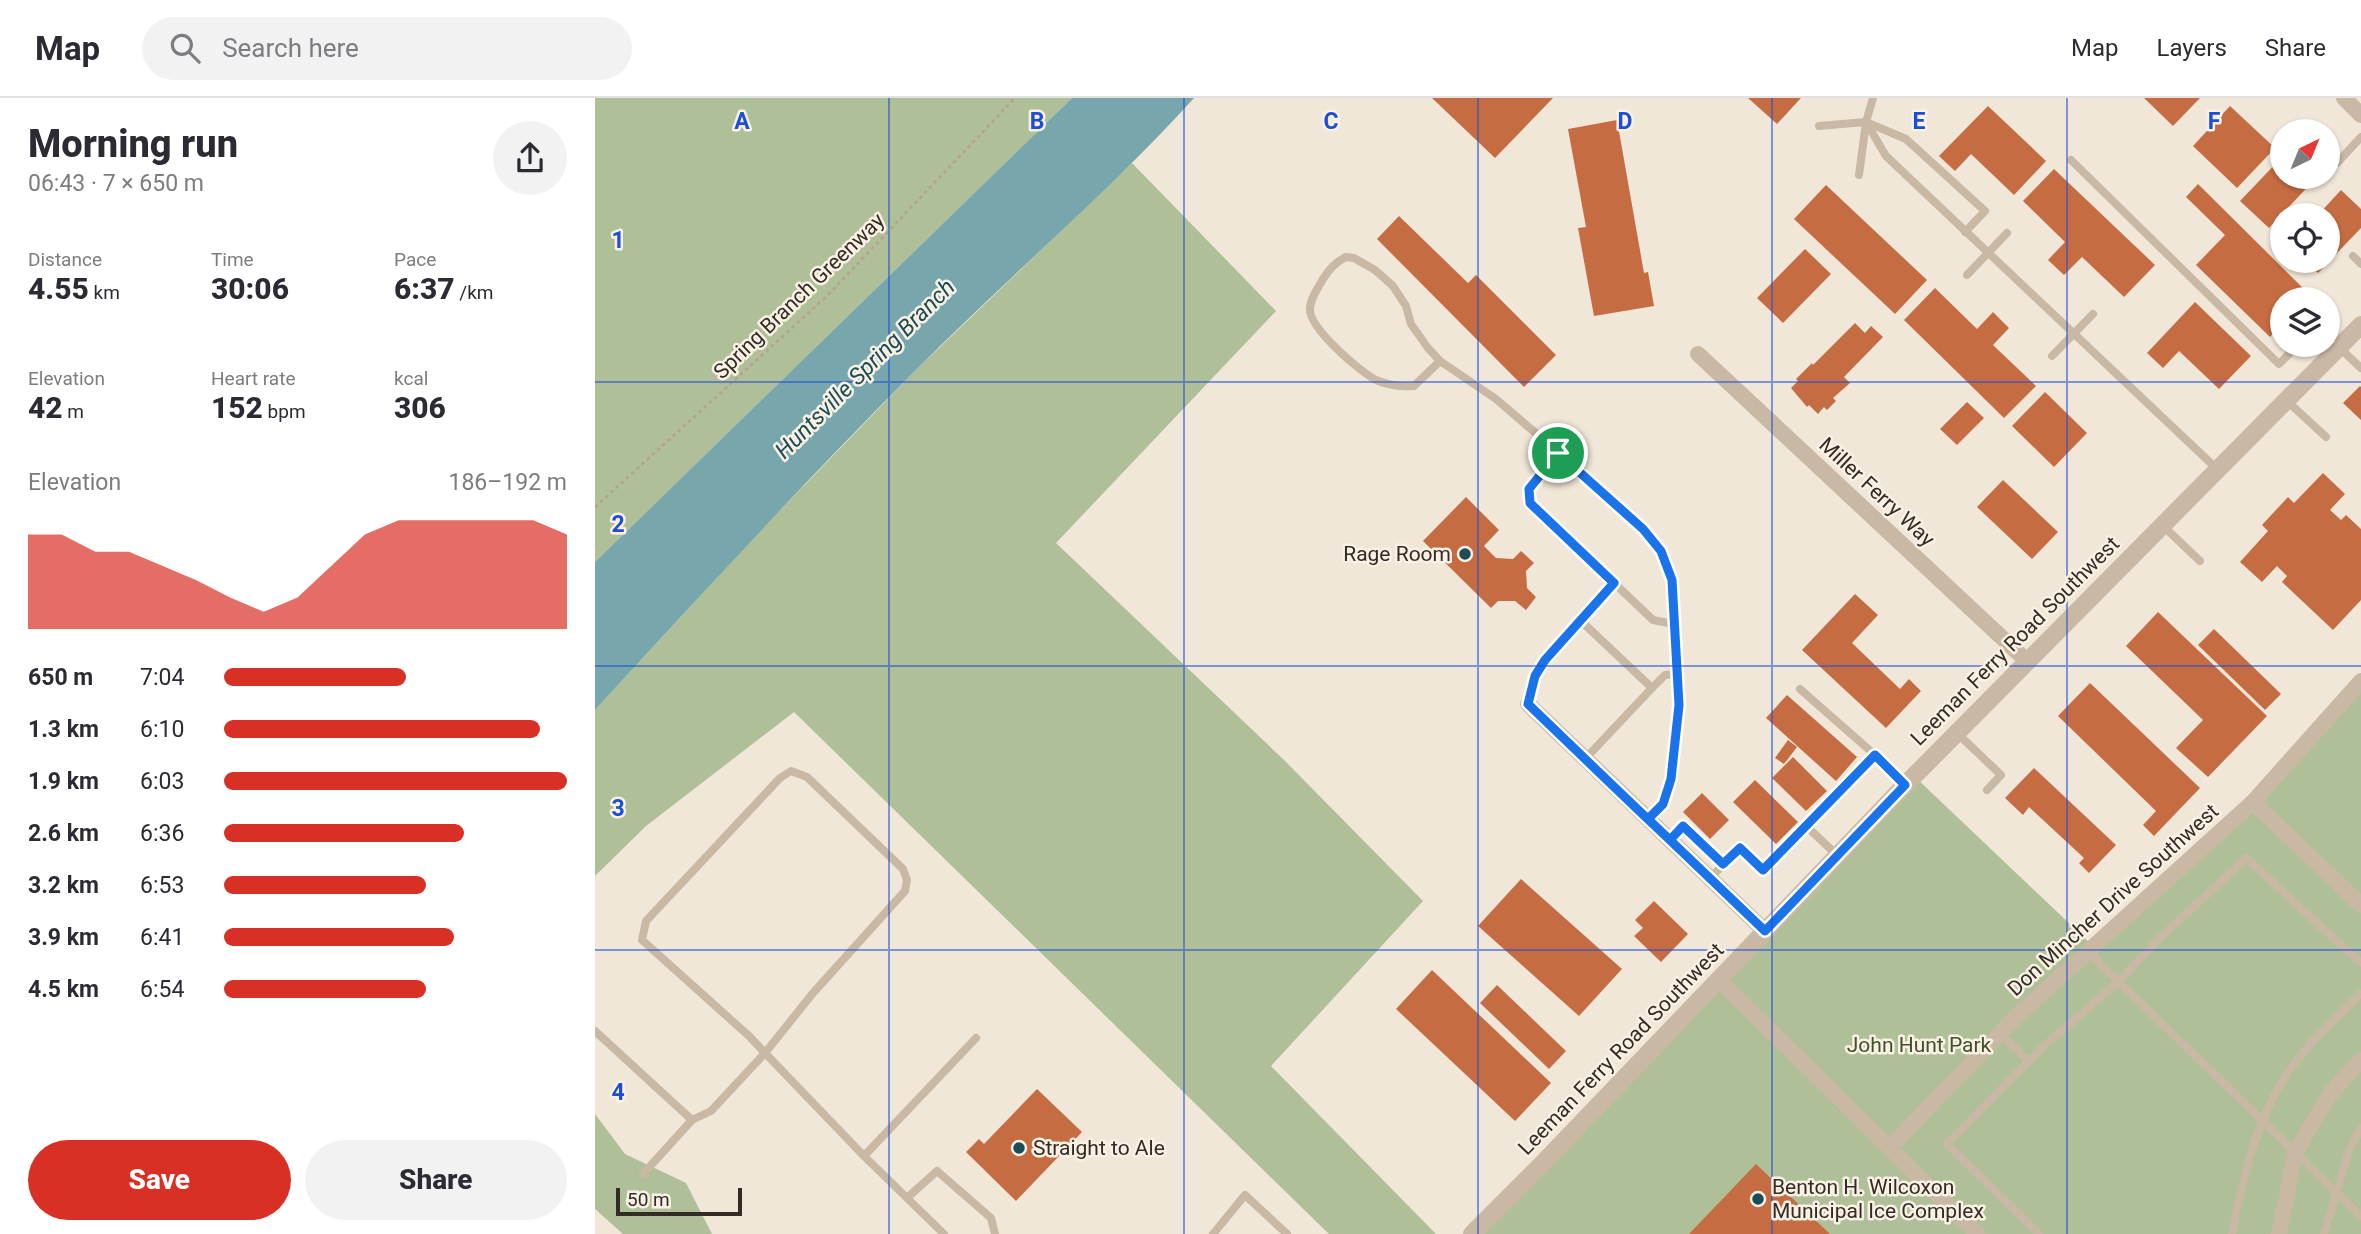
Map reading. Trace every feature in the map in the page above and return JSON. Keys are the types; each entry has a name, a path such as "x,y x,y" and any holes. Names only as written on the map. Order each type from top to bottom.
{"street":[{"path":"2344,98 2361,115"},
{"name":"Leeman Ferry Road Southwest","path":"2340,338 2361,325"},
{"name":"Miller Ferry Way","path":"1698,354 2028,662"},
{"name":"Leeman Ferry Road Southwest","path":"1472,1234 1905,785 2287,401 2321,357"},
{"name":"Don Mincher Drive Southwest","path":"1890,1147 2000,1034 2253,802 2361,681"},
{"path":"1528,704 1765,931"},
{"path":"2253,802 2361,905"},
{"path":"1719,980 1977,1234"},
{"path":"2279,1234 2295,1153 2330,1094 2361,1059"}],"lane":[{"path":"1859,175 1866,122 1873,98"},
{"path":"1866,122 1887,156 2217,469"},
{"path":"1819,126 1866,122 1906,139 1985,212 1965,232"},
{"path":"2340,160 2361,137"},
{"path":"2071,160 2270,355"},
{"path":"1967,275 2007,233"},
{"path":"2353,256 2361,264"},
{"path":"1440,361 1414,386 1401,387 1376,380 1357,367 1315,325 1309,310 1315,292 1330,268 1346,257 1354,258 1375,270 1393,286 1406,306 1411,324 1440,361 1496,398 1628,514 1661,551 1672,580 1679,705 1671,779 1663,804 1648,819"},
{"path":"2052,356 2094,314"},
{"path":"2340,348 2361,368"},
{"path":"2272,357 2279,364 2286,357"},
{"path":"2287,401 2326,437"},
{"path":"1558,453 1529,489 1530,503 1653,620 1674,624"},
{"path":"2162,526 2200,561"},
{"path":"1528,704 1535,676 1545,660 1614,583"},
{"path":"1580,620 1652,688"},
{"path":"1585,759 1665,675 1677,674"},
{"path":"1800,690 1875,755 1905,785"},
{"path":"1957,733 2001,775 1987,790"},
{"path":"1710,878 1740,848 1763,870 1875,755"},
{"path":"643,1174 692,1121 711,1111 765,1053 813,993 905,891 907,880 903,869 807,777 791,771 780,778 646,921 642,940 765,1053 944,1234"},
{"path":"1670,840 1683,826 1723,864"},
{"path":"1806,826 1837,855"},
{"path":"2039,1234 1947,1144 2029,1061 2119,981 2161,937 2246,858 2361,963"},
{"path":"2088,952 2361,1216"},
{"path":"2232,1234 2242,1180 2263,1121 2291,1068 2361,993"},
{"path":"595,1031 692,1121"},
{"path":"2000,1034 2029,1061"},
{"path":"864,1156 976,1038"},
{"path":"2324,1234 2350,1148 2361,1128"},
{"path":"907,1198 937,1171 991,1219 995,1234"},
{"path":"1213,1234 1245,1195 1287,1234"}],"path":[{"name":"Spring Branch Greenway","path":"595,507 827,296 1015,98"}],"green space":[{"path":"595,98 1072,98 595,562"},
{"path":"1132,163 1276,311 1056,543 1285,761 1423,901 1271,1066 1436,1234 1329,1234 794,712 646,826 595,876 595,710 763,528 915,371"},
{"name":"John Hunt Park","path":"2361,681 2361,1234 1469,1234 1914,776 2094,947 2253,802"},
{"path":"595,1114 625,1154 686,1183 712,1234 623,1234 595,1209"}],"water":[{"name":"Huntsville Spring Branch","path":"1072,98 1194,98 1126,169 873,413 595,710 595,562"}],"building":[{"path":"1432,98 1553,98 1495,158"},
{"path":"1748,98 1801,98 1777,124"},
{"path":"2144,98 2200,98 2173,126"},
{"path":"1988,106 2046,161 2014,195 1971,154 1955,171 1939,156"},
{"path":"2230,106 2270,143 2270,153 2237,188 2193,146"},
{"path":"1617,120 1644,273 1648,272 1654,306 1594,316 1578,228 1586,227 1568,129"},
{"path":"2054,169 2155,265 2124,297 2082,257 2064,275 2048,260 2065,242 2023,201"},
{"path":"2270,170 2270,189 2306,189 2293,203 2270,203 2269,228 2240,201"},
{"path":"2198,184 2270,255 2270,273 2288,273 2302,287 2270,287 2270,337 2196,265 2225,235 2186,197"},
{"path":"1826,185 1927,280 1895,314 1794,219"},
{"path":"2341,190 2361,209 2361,228 2340,250 2340,203 2329,203"},
{"path":"1399,216 1468,283 1476,275 1556,355 1524,387 1377,239"},
{"path":"1805,249 1831,274 1783,323 1757,298"},
{"path":"1935,288 1977,329 1993,312 2009,328 1993,345 2036,386 2004,418 1904,320"},
{"path":"2195,302 2251,356 2219,389 2179,351 2163,368 2147,353"},
{"path":"1855,323 1865,333 1871,326 1883,337 1844,377 1850,383 1833,398 1836,401 1827,410 1824,407 1818,414 1809,405 1807,407 1791,388 1798,381 1796,379"},
{"path":"2361,387 2361,420 2343,403"},
{"path":"2045,392 2087,433 2054,467 2012,426"},
{"path":"1967,402 1984,418 1957,445 1940,429"},
{"path":"2323,473 2345,494 2330,510 2341,520 2346,515 2361,529 2361,600 2333,630 2282,582 2287,576 2277,566 2262,582 2240,562 2268,531 2262,525 2288,497 2294,503"},
{"path":"2003,480 2058,532 2032,559 1977,507"},
{"name":"Rage Room","path":"1466,497 1499,530 1484,546 1496,558 1513,559 1521,551 1534,563 1526,571 1527,588 1536,597 1526,610 1515,601 1498,601 1491,608 1423,541"},
{"path":"1855,594 1878,615 1852,643 1900,689 1909,679 1921,691 1886,728 1802,650"},
{"path":"2158,612 2267,716 2208,777 2176,748 2203,720 2126,646"},
{"path":"2214,629 2281,694 2265,710 2198,645"},
{"path":"2090,683 2200,788 2154,836 2143,825 2156,811 2058,716"},
{"path":"1787,695 1857,757 1836,781 1766,718"},
{"path":"1788,740 1797,747 1784,764 1775,758"},
{"path":"1793,757 1827,791 1806,811 1772,778"},
{"path":"2034,768 2116,845 2089,873 2079,863 2084,858 2029,807 2023,815 2005,798"},
{"path":"1755,780 1798,822 1776,844 1733,802"},
{"path":"1702,793 1729,820 1710,839 1683,812"},
{"path":"1521,879 1622,969 1579,1016 1478,926"},
{"path":"1654,901 1688,934 1661,962 1634,936 1643,928 1635,920"},
{"path":"1432,970 1551,1083 1515,1121 1396,1009"},
{"path":"1497,985 1566,1051 1549,1069 1480,1003"},
{"name":"Straight to Ale","path":"1037,1089 1082,1132 1016,1201 966,1152 979,1139 984,1144"},
{"name":"Benton H. Wilcoxon Municipal Ice Complex","path":"1756,1164 1830,1234 1689,1234"}],"place":[{"name":"Rage Room","path":"1465,554"},
{"name":"Straight to Ale","path":"1019,1148"},
{"name":"Benton H. Wilcoxon Municipal Ice Complex","path":"1758,1199"}],"route":[{"path":"1558,453 1532,483 1529,489 1530,503 1614,583 1545,660 1535,676 1528,704 1585,759 1648,819 1670,840 1683,826 1723,864 1740,848 1763,870 1875,755 1905,785 1765,931 1648,819 1663,804 1671,779 1679,705 1672,580 1661,551 1643,529 1558,453"}]}
